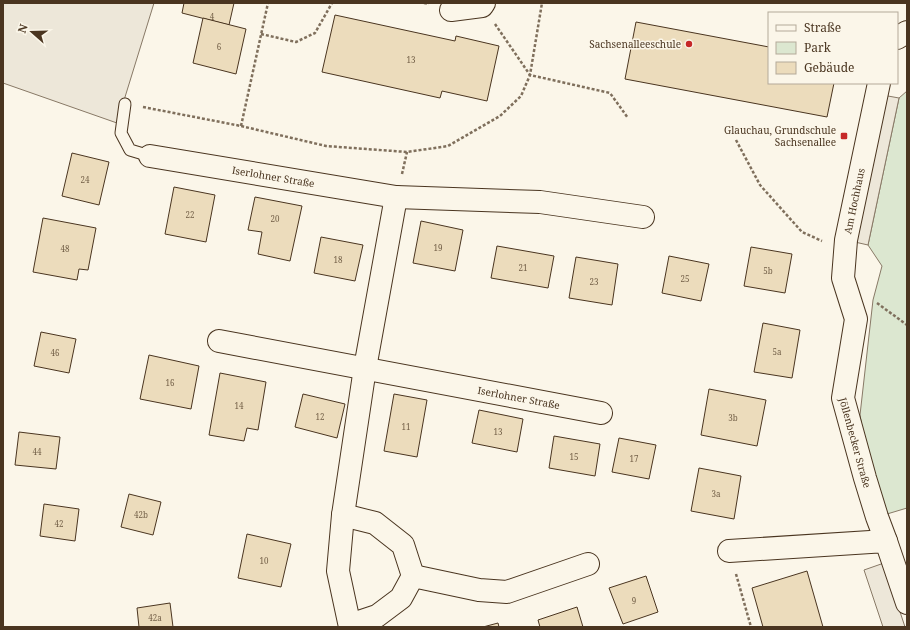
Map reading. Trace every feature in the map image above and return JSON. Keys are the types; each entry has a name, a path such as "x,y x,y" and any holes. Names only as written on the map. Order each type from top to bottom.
{"street":[{"path":"451,10 483,5"},
{"path":"898,37 907,32"},
{"name":"Am Hochhaus","path":"856,319 843,278 846,240 879,84"},
{"name":"Iserlohner Straße","path":"150,156 396,197 540,202 643,217"},
{"path":"343,515 375,523 404,544 413,576 401,598 377,616 350,626 338,571 343,515 365,368 396,197"},
{"name":"Jöllenbecker Straße","path":"856,319 844,398 865,478 907,603"},
{"name":"Iserlohner Straße","path":"219,341 601,414"},
{"path":"729,551 886,541"},
{"path":"413,576 479,590 507,592 588,564"}],"lane":[{"path":"125,104 121,133 130,150 150,156"}],"path":[{"path":"240,126 268,3"},
{"path":"261,34 296,42 315,33 332,3"},
{"path":"125,104 240,126 326,146 407,152 448,146 500,116 521,96 530,75 542,3"},
{"path":"483,5 530,75 610,93 628,118"},
{"path":"736,140 760,185 802,232 827,243"},
{"path":"729,551 751,627"}],"green space":[{"path":"907,91 907,508 877,517 860,415 873,300 882,266 868,245 899,98"}],"shaded area":[{"path":"3,3 154,3 117,123 3,83"},
{"path":"877,94 899,98 868,245 846,240"},
{"path":"884,563 905,627 883,627 864,570"}],"building":[{"path":"184,3 234,3 229,25 182,13"},
{"path":"335,15 455,41 456,36 499,46 487,101 442,91 440,98 322,72"},
{"path":"203,18 246,29 236,74 193,63"},
{"path":"636,22 768,47 768,84 834,84 827,117 625,79"},
{"path":"72,153 109,162 99,205 62,196"},
{"path":"174,187 215,195 206,242 165,234"},
{"path":"255,197 302,206 290,261 258,254 262,232 248,230"},
{"path":"43,218 96,228 88,270 79,269 77,280 33,272"},
{"path":"421,221 463,230 455,271 413,263"},
{"path":"321,237 363,245 355,281 314,273"},
{"path":"497,246 554,256 548,288 491,278"},
{"path":"751,247 792,254 785,293 744,286"},
{"path":"669,256 709,264 701,301 662,293"},
{"path":"576,257 618,264 612,305 569,298"},
{"path":"763,323 800,330 792,378 754,372"},
{"path":"41,332 76,339 69,373 34,366"},
{"path":"149,355 199,366 191,409 140,399"},
{"path":"220,373 266,382 258,430 247,428 244,441 209,435"},
{"path":"709,389 766,400 757,446 701,435"},
{"path":"303,394 345,404 337,438 295,427"},
{"path":"394,394 427,400 417,457 384,451"},
{"path":"479,410 523,419 517,452 472,443"},
{"path":"19,432 60,437 56,469 15,465"},
{"path":"554,436 600,444 595,476 549,468"},
{"path":"619,438 656,445 649,479 612,472"},
{"path":"699,468 741,476 734,519 691,511"},
{"path":"129,494 161,502 153,535 121,527"},
{"path":"44,504 79,509 75,541 40,536"},
{"path":"247,534 291,544 281,587 238,578"},
{"path":"807,571 823,627 763,627 752,588"},
{"path":"646,576 658,612 623,624 609,588"},
{"path":"170,603 173,627 139,627 137,608"},
{"path":"577,607 583,627 540,627 538,620"},
{"path":"498,623 499,627 483,627"}],"place":[{"name":"Sachsenalleeschule","path":"689,44"},
{"name":"Glauchau, Grundschule Sachsenallee","path":"844,136"}]}
